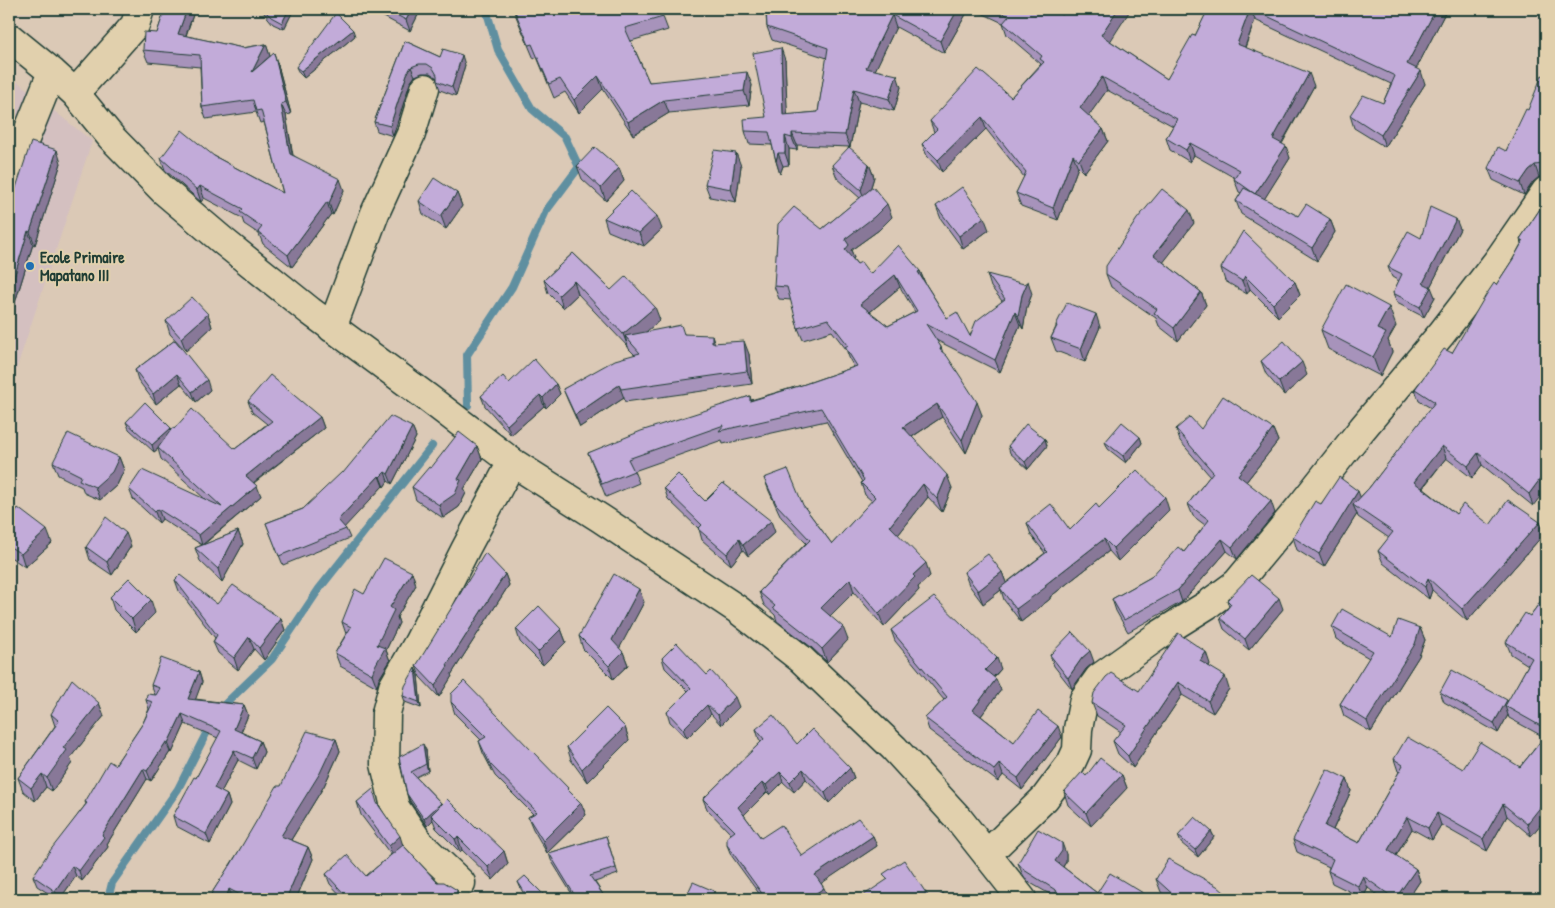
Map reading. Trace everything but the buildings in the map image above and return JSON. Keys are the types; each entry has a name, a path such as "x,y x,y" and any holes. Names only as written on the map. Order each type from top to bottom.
{"street":[{"path":"75,93 135,25 140,9"},
{"path":"9,37 75,93 111,137 163,190 222,241 332,328 512,462 737,609 801,659 894,748 958,818 1022,899"},
{"path":"9,185 19,154 52,72"},
{"path":"332,328 375,213 412,134 425,88"},
{"path":"987,854 1045,798 1072,763 1077,750 1078,729 1084,699 1098,678 1207,606 1237,583 1442,333 1500,259 1546,191"},
{"path":"461,883 420,844 395,807 385,764 386,713 393,686 418,644 512,462"}],"shaded area":[{"name":"Ecole Primaire Mapatano III","path":"9,75 92,141 9,391"}],"waterway":[{"path":"468,405 467,355 512,287 546,211 579,167 565,137 532,109 498,50 486,9"},
{"path":"219,710 272,659 319,589 432,446"},
{"path":"108,899 112,883 178,789 211,724"}],"place":[{"name":"Ecole Primaire Mapatano III","path":"30,266"}]}
